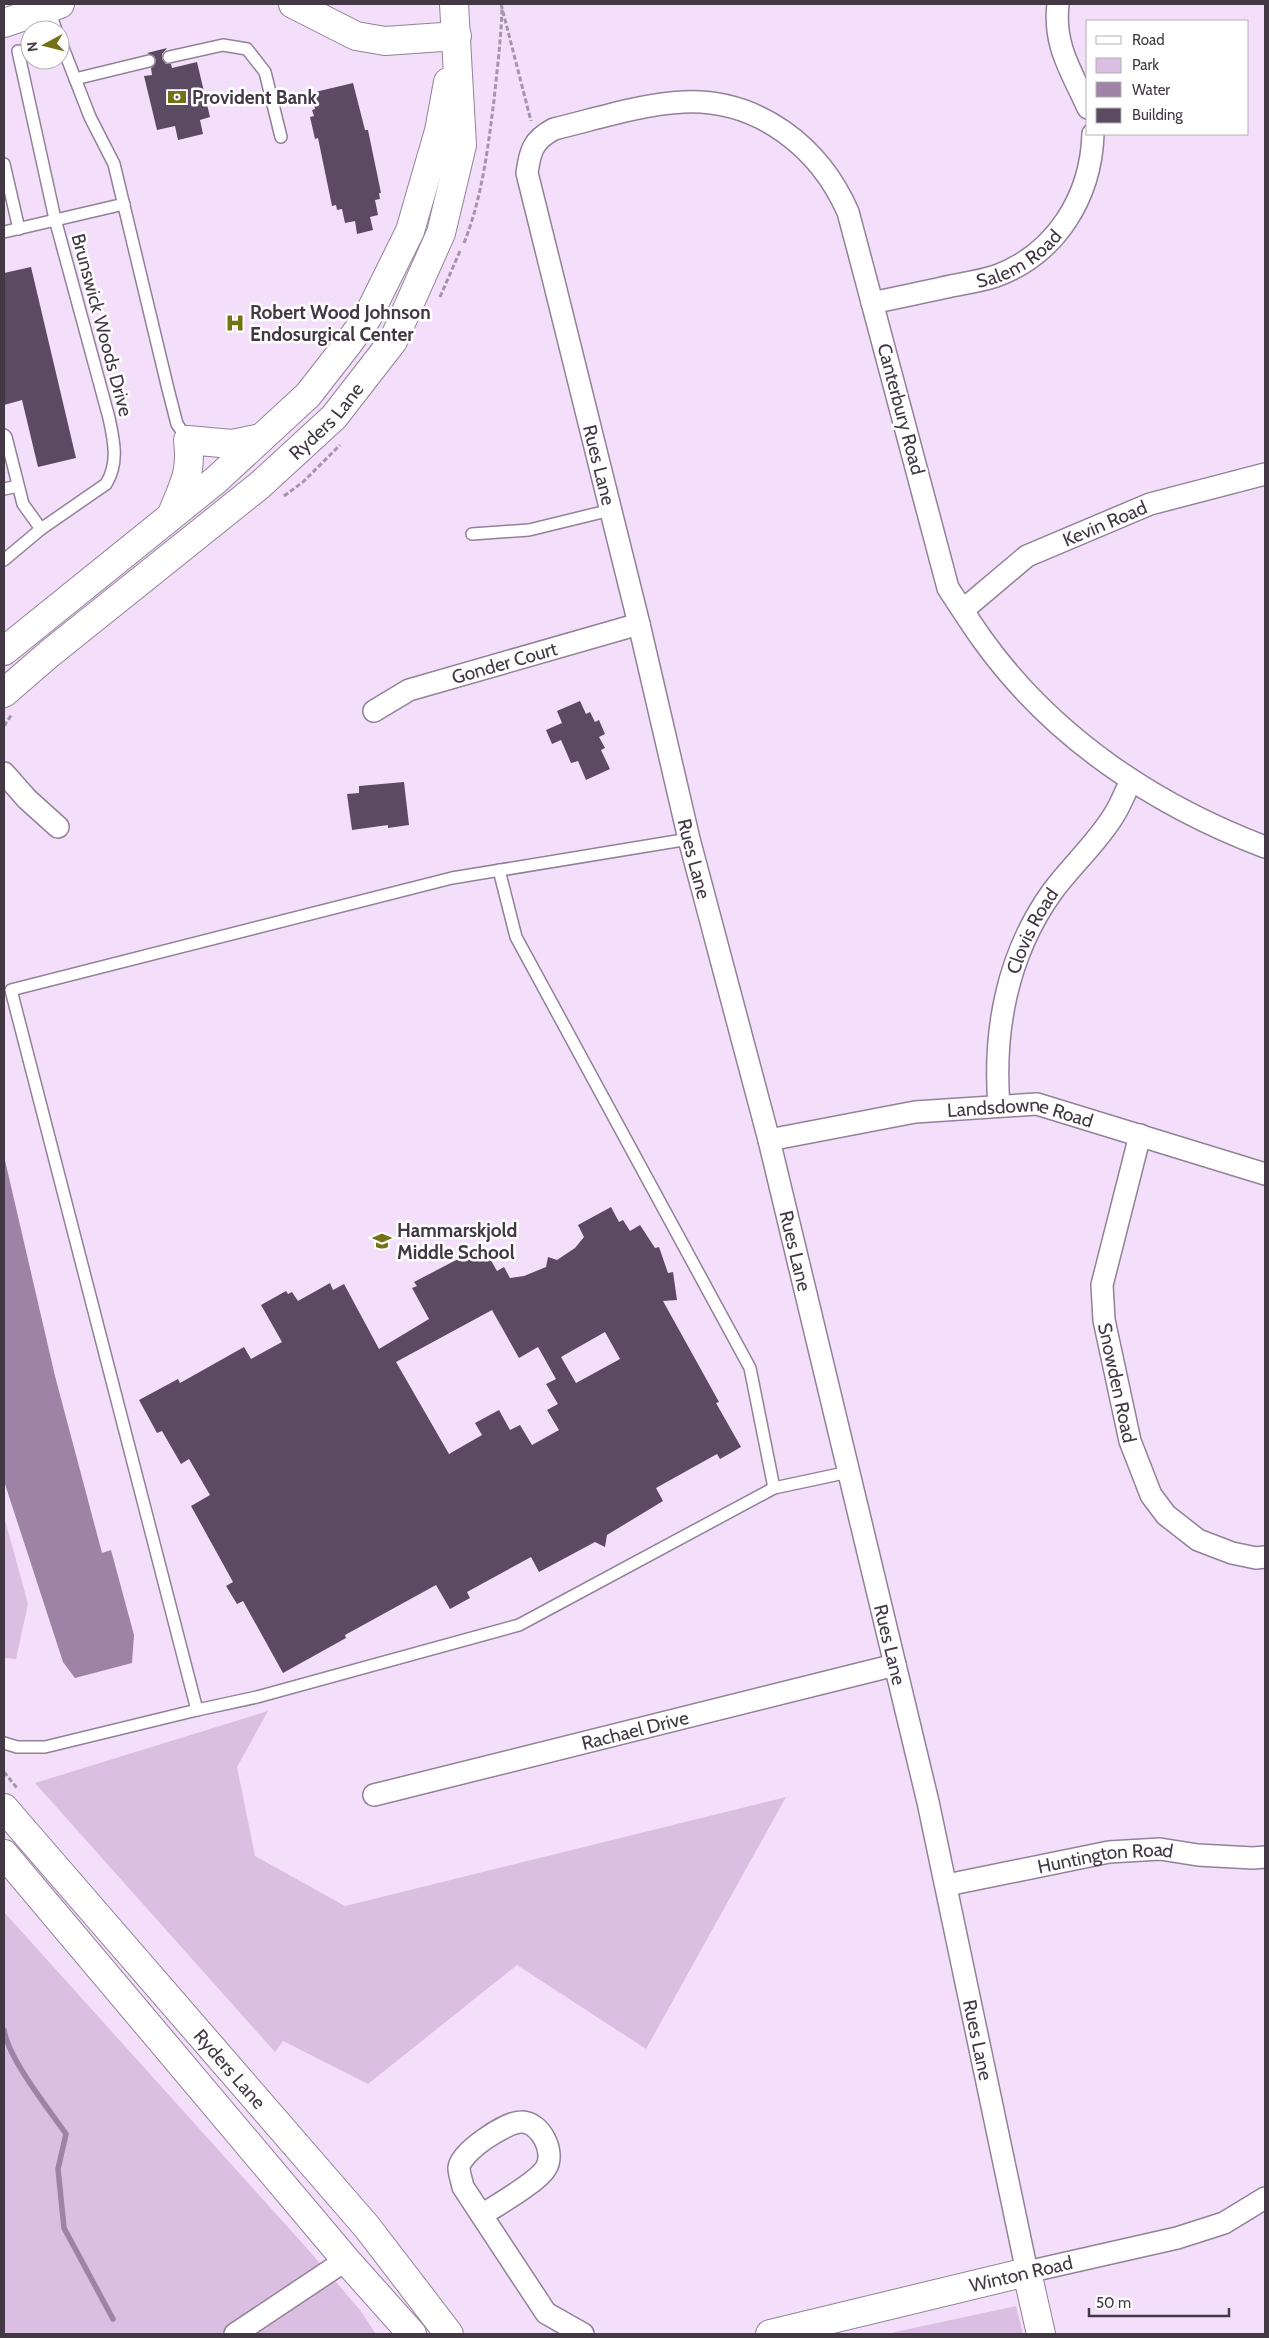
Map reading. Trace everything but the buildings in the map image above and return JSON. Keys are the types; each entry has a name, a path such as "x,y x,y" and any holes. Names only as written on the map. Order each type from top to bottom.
{"main road":[{"path":"293,4 356,36 385,41 457,36"},
{"name":"Ryders Lane","path":"4,693 49,654 260,485 334,417 393,341 441,234 462,145 454,4"},
{"path":"4,23 55,14"},
{"name":"Ryders Lane","path":"4,651 216,480 308,395 367,318 410,231 439,131 457,36"},
{"path":"171,516 187,479 191,462 188,440 232,444 261,438"},
{"name":"Ryders Lane","path":"4,1808 367,2227 449,2334"},
{"name":"Ryders Lane","path":"4,1854 346,2260 412,2334"},
{"name":"Winton Road","path":"770,2334 1027,2272"},
{"name":"Rues Lane","path":"1027,2272 1041,2334"}],"street":[{"path":"1058,4 1059,41 1067,65 1086,103"},
{"name":"Canterbury Road","path":"528,174 529,158 535,144 542,135 554,129 650,107 685,102 719,105 753,114 784,130 798,141 822,166 832,180 848,212 948,588 982,640 1022,688 1066,731 1131,781 1167,803 1214,827 1265,847"},
{"name":"Salem Road","path":"872,303 980,280 1010,270 1036,254 1058,232 1075,207 1087,178 1093,135"},
{"name":"Rues Lane","path":"528,174 639,624 689,839 769,1140 895,1665 947,1885 1027,2272"},
{"name":"Kevin Road","path":"963,610 1027,556 1150,504 1265,474"},
{"name":"Gonder Court","path":"374,711 409,690 639,624"},
{"path":"4,773 27,799 58,827"},
{"name":"Clovis Road","path":"999,1106 997,1075 1001,1019 1010,980 1020,950 1034,921 1051,894 1114,815 1131,781"},
{"name":"Landsdowne Road","path":"769,1140 915,1112 1037,1104 1265,1174"},
{"name":"Snowden Road","path":"1140,1135 1102,1285 1104,1320 1130,1441 1151,1494 1166,1515 1198,1540 1232,1553 1256,1558 1265,1557"},
{"name":"Rachael Drive","path":"374,1795 895,1665"},
{"name":"Huntington Road","path":"947,1885 1109,1852 1160,1849 1198,1855 1265,1857"},
{"path":"482,2215 538,2177 547,2168 548,2148 544,2137 534,2126 522,2121 508,2125 475,2146 464,2156 459,2167 463,2187 546,2313 582,2334"},
{"name":"Winton Road","path":"1027,2272 1177,2238 1224,2223 1265,2198"},
{"path":"235,2334 346,2260"}],"lane":[{"path":"170,57 223,45 247,49 265,72 281,137"},
{"name":"Brunswick Woods Drive","path":"4,560 41,529 106,484 112,473 114,463 110,418 55,220 18,51"},
{"path":"75,79 149,61"},
{"path":"70,66 90,117 114,164 177,424 188,440"},
{"path":"4,164 19,228"},
{"path":"4,232 124,204"},
{"path":"4,435 23,504 41,529"},
{"path":"4,489 18,486"},
{"path":"472,534 529,530 611,510"},
{"path":"197,1710 7,990 452,878 689,839"},
{"path":"499,870 516,937 750,1368 774,1488"},
{"path":"4,1743 17,1747 45,1747 258,1697 519,1625 774,1488 849,1472"}],"path":[{"path":"501,4 532,124"}],"green space":[{"path":"4,1516 28,1604 16,1659 4,1658"},
{"path":"268,1711 237,1767 255,1856 345,1906 786,1797 646,2049 517,1965 368,2084 283,2041 275,2052 35,1783"},
{"path":"4,1912 305,2246 360,2310 376,2334 4,2334"},
{"path":"1016,2306 1023,2334 886,2334"}],"water":[{"path":"4,1156 55,1376 102,1553 111,1550 134,1635 132,1663 75,1678 63,1662 4,1481"}],"waterway":[{"path":"4,2030 7,2042 21,2069 66,2134 58,2169 64,2228 113,2319"}],"place":[{"name":"Provident Bank","path":"177,97"},
{"name":"Robert Wood Johnson Endosurgical Center","path":"235,323"},
{"name":"Hammarskjold Middle School","path":"382,1241"}]}
